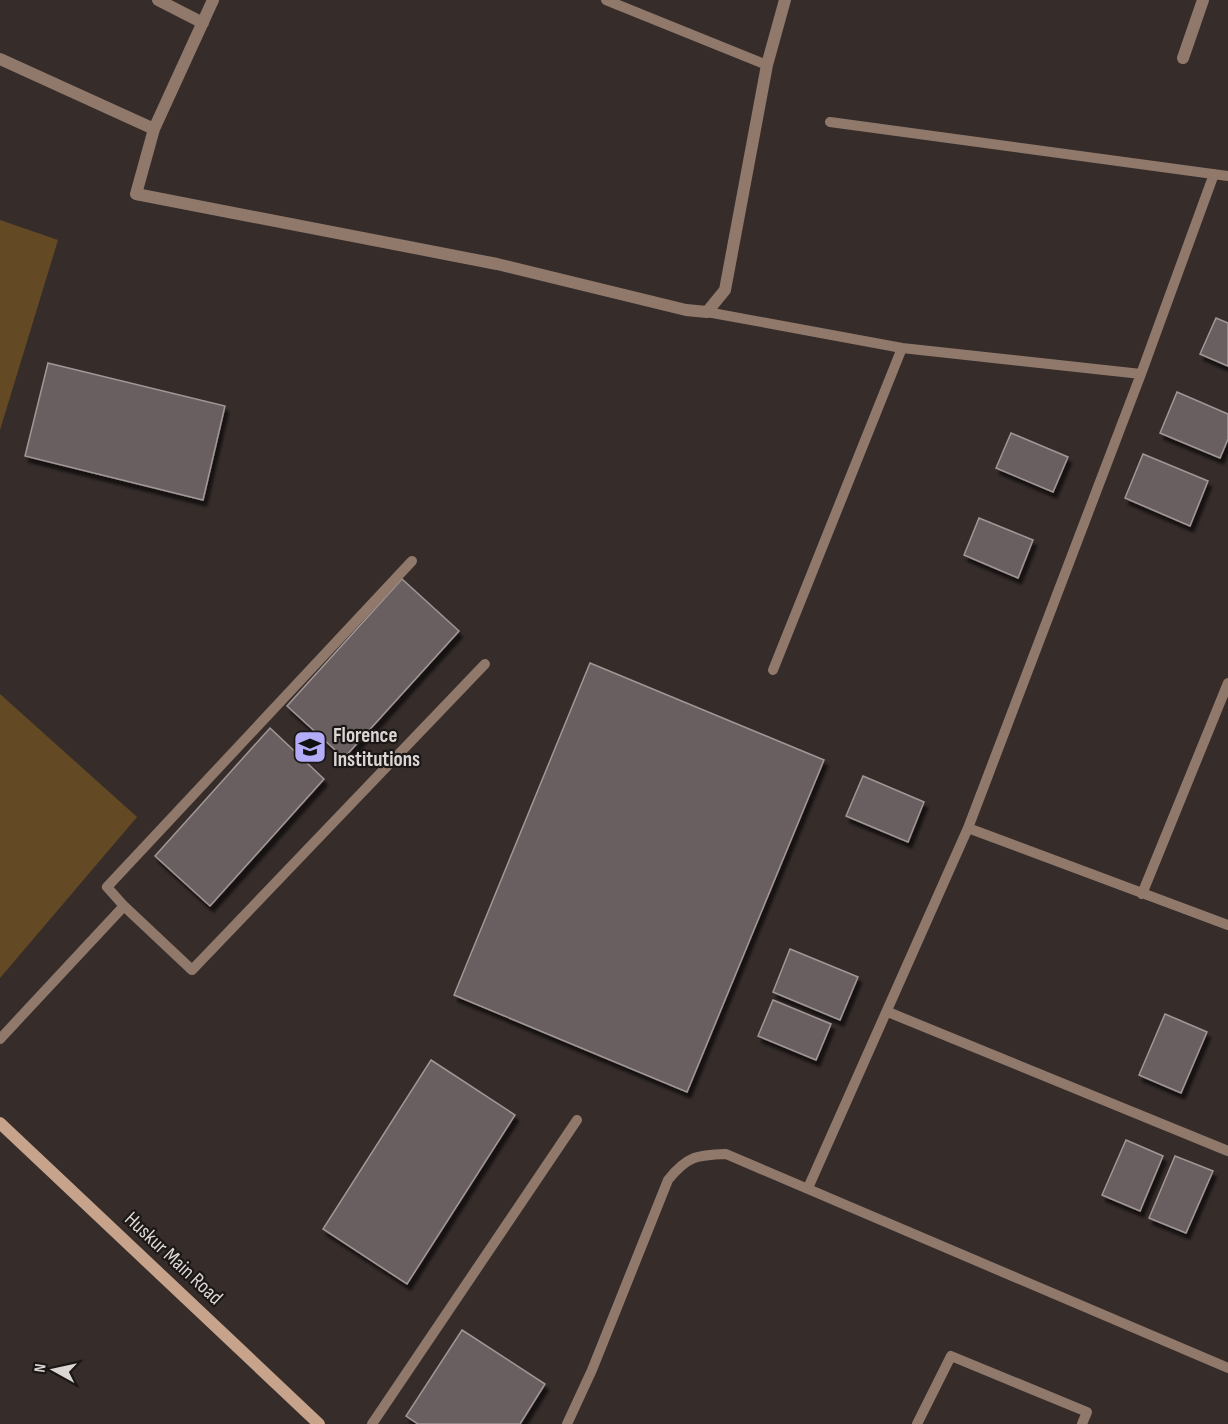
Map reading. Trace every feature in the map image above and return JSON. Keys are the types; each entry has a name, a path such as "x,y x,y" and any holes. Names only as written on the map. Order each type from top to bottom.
{"main road":[{"name":"Huskur Main Road","path":"0,1123 319,1424"}],"street":[{"path":"158,0 203,22"},
{"path":"213,0 154,129 136,194 496,264 686,310 707,312 725,290 767,65 785,0"},
{"path":"1183,58 1203,0"},
{"path":"0,58 154,129"}],"lane":[{"path":"606,0 767,65"},
{"path":"830,122 1228,176"},
{"path":"808,1188 968,828 1141,374 1214,174"},
{"path":"707,312 902,348 1141,374"},
{"path":"773,670 902,348"},
{"path":"412,561 108,887 124,906 192,970 485,664"},
{"path":"1142,894 1228,683"},
{"path":"968,828 1228,925"},
{"path":"0,1039 124,906"},
{"path":"888,1012 1228,1150"},
{"path":"372,1424 577,1120"},
{"path":"567,1424 592,1370 668,1180 677,1169 695,1155 726,1154 1228,1368"},
{"path":"917,1424 951,1356 1087,1412 1082,1424"}],"shaded area":[{"path":"0,220 58,240 0,430"},
{"path":"0,694 137,817 0,978"}],"building":[{"path":"1216,318 1228,323 1228,366 1200,354"},
{"path":"48,363 225,406 203,500 25,456"},
{"path":"1177,392 1228,414 1228,439 1220,458 1160,433"},
{"path":"1011,433 1068,457 1053,492 996,468"},
{"path":"1143,454 1208,481 1190,526 1125,498"},
{"path":"979,518 1033,540 1018,578 964,555"},
{"path":"402,579 459,631 344,758 287,706"},
{"path":"590,663 824,760 687,1092 454,995"},
{"path":"270,728 324,779 210,906 155,856"},
{"path":"863,776 924,802 908,842 846,816"},
{"path":"790,949 858,977 840,1020 773,992"},
{"path":"773,1000 831,1024 816,1060 758,1036"},
{"path":"1165,1014 1207,1032 1181,1093 1139,1075"},
{"path":"431,1060 515,1115 407,1284 323,1229"},
{"path":"1126,1140 1163,1156 1140,1211 1102,1195"},
{"path":"1175,1156 1213,1171 1186,1233 1149,1218"},
{"path":"462,1330 545,1384 520,1424 418,1424 406,1416"}],"place":[{"name":"Florence Institutions","path":"310,747"}]}
